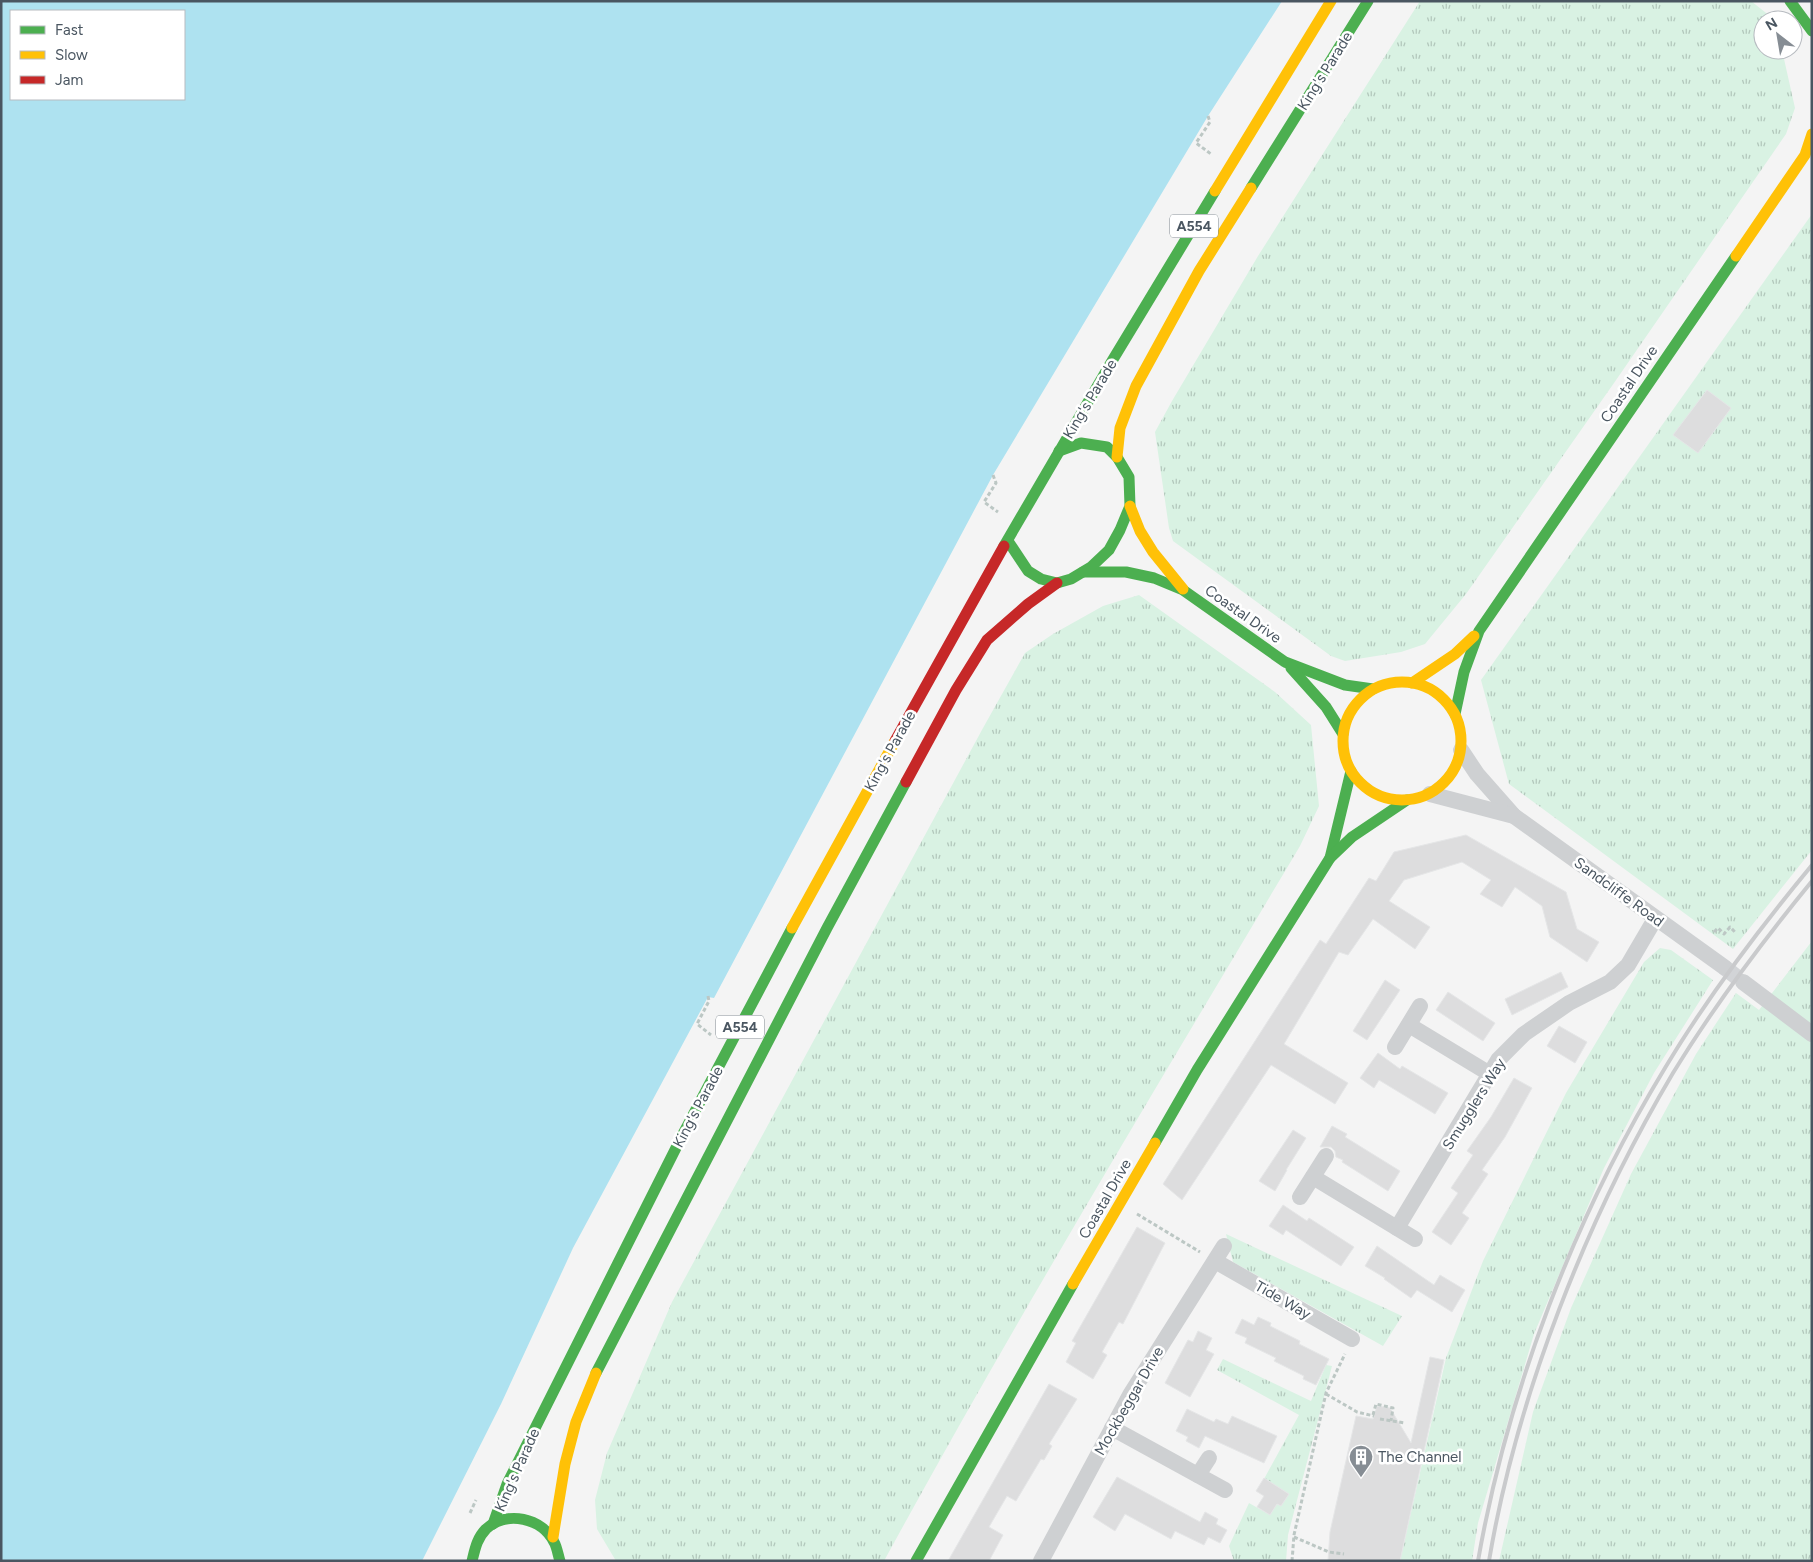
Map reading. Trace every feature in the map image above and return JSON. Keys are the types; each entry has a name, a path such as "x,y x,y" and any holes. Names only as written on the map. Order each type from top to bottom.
{"main road":[{"name":"King's Parade","path":"493,1524 508,1484 685,1132 843,836 1059,451 1150,297 1331,1"},
{"name":"King's Parade","path":"1117,457 1120,428 1136,386 1158,344 1199,271 1368,1"},
{"path":"1790,1 1812,31"},
{"name":"Coastal Drive","path":"1455,714 1466,660 1479,632 1808,153 1812,134"},
{"path":"1059,451 1081,443 1107,447 1117,457"},
{"name":"A554","path":"1057,583 1070,579 1090,567 1109,550 1120,530 1130,506 1129,477 1117,457"},
{"name":"Coastal Drive","path":"1130,506 1140,531 1153,552 1183,590"},
{"path":"1008,541 1028,571 1041,579 1057,583"},
{"name":"Coastal Drive","path":"1083,572 1126,572 1154,578 1183,590 1285,662 1326,707 1343,734"},
{"name":"King's Parade","path":"552,1537 565,1464 576,1422 599,1367 827,928 956,690 988,640 1028,604 1057,583"},
{"name":"Coastal Drive","path":"1412,683 1455,654 1479,632"},
{"name":"Coastal Drive","path":"1285,662 1345,685 1373,689"},
{"path":"1406,681 1432,689 1442,696 1455,714 1460,728 1461,750 1458,762 1452,774 1440,787 1430,794 1413,800 1390,799 1372,792 1362,785 1351,771 1345,758 1343,745 1343,734 1347,719 1354,706 1373,689 1390,683 1406,681"},
{"name":"Coastal Drive","path":"1330,858 1351,771"},
{"name":"Coastal Drive","path":"916,1561 1197,1070 1330,858 1352,837 1407,800"},
{"path":"471,1558 476,1542 483,1532 493,1524 505,1519 519,1518 532,1520 544,1527 552,1537 559,1555 566,1561"}],"street":[{"name":"Sandcliffe Road","path":"1461,750 1476,774 1514,816 1724,967"},
{"name":"Sandcliffe Road","path":"1430,794 1514,816"},
{"name":"Smugglers Way","path":"1397,1228 1498,1060 1524,1034 1569,1003 1610,982 1628,965 1655,919"},
{"path":"1743,982 1812,1034"},
{"path":"1395,1046 1420,1006"},
{"path":"1408,1024 1490,1074"},
{"path":"1300,1197 1326,1156"},
{"path":"1313,1177 1415,1239"},
{"name":"Mockbeggar Drive","path":"1041,1561 1130,1396 1224,1246"},
{"name":"Tide Way","path":"1215,1261 1352,1339"},
{"path":"1112,1428 1225,1490"},
{"path":"1198,1475 1209,1458"}],"path":[{"path":"1208,116 1210,122 1196,144 1211,154"},
{"path":"993,475 996,483 984,502 1000,514"},
{"path":"1714,932 1718,928 1724,934 1730,927 1735,932"},
{"path":"708,996 709,1001 697,1024 711,1035"},
{"path":"1120,1204 1215,1261"},
{"path":"1292,1561 1294,1537 1326,1394 1352,1339"},
{"path":"1326,1394 1357,1412 1374,1416 1376,1404 1394,1408 1391,1420"},
{"path":"1380,1418 1405,1423"},
{"path":"1294,1537 1328,1552 1344,1554"}],"green space":[{"path":"1420,1 1751,1 1762,10 1753,10 1753,60 1784,60 1795,108 1786,134 1466,594 1425,644 1401,652 1345,661 1331,656 1173,541 1169,528 1155,432 1258,256"},
{"path":"1812,214 1812,850 1733,949 1509,784 1481,680"},
{"path":"1139,595 1275,692 1311,725 1319,806 1300,846 1036,1291 884,1561 616,1561 597,1529 595,1500 607,1453 672,1302 1025,653 1053,634 1103,606"},
{"path":"1812,941 1812,1561 1499,1561 1533,1412 1571,1308 1631,1174 1696,1054 1736,993 1759,1010"},
{"path":"1660,948 1671,950 1713,980 1654,1073 1604,1168 1534,1334 1478,1523 1472,1561 1400,1561 1446,1358 1483,1261 1566,1093 1644,962"},
{"path":"1226,1234 1402,1316 1383,1346 1233,1262"},
{"path":"1223,1359 1311,1401 1326,1365 1332,1366 1288,1535 1286,1561 1234,1561 1229,1546 1249,1503 1270,1515 1277,1504 1281,1506 1289,1494 1264,1479 1299,1415 1217,1370"}],"water":[{"path":"1,1 1282,1 1208,116 993,475 714,998 708,997 573,1248 501,1404 422,1561 1,1561"}],"building":[{"path":"1707,390 1731,408 1698,453 1673,435"},
{"path":"1466,835 1566,892 1577,929 1599,942 1587,962 1550,937 1542,906 1515,887 1502,907 1480,894 1491,880 1462,862 1404,880 1389,901 1430,927 1415,949 1373,919 1348,955 1339,952 1284,1044 1348,1083 1335,1104 1271,1065 1182,1200 1163,1184 1320,940 1326,944 1369,878 1376,881 1394,852"},
{"path":"1561,972 1568,987 1512,1015 1505,999"},
{"path":"1385,980 1400,990 1367,1040 1353,1031"},
{"path":"1448,992 1495,1023 1483,1041 1436,1010"},
{"path":"1559,1026 1587,1042 1575,1063 1547,1046"},
{"path":"1378,1053 1400,1069 1402,1066 1448,1093 1435,1114 1379,1080 1374,1088 1360,1078"},
{"path":"1514,1078 1532,1088 1505,1137 1482,1170 1488,1174 1462,1213 1469,1218 1451,1245 1432,1232 1458,1193 1451,1188 1473,1155 1467,1151 1491,1117"},
{"path":"1332,1126 1347,1134 1345,1137 1400,1171 1388,1191 1342,1162 1343,1160 1336,1157 1335,1151 1331,1147 1320,1147"},
{"path":"1293,1130 1306,1138 1275,1191 1259,1181"},
{"path":"1283,1205 1307,1221 1309,1218 1354,1247 1341,1266 1286,1230 1283,1235 1269,1226"},
{"path":"1137,1227 1165,1243 1123,1324 1119,1322 1102,1352 1107,1355 1093,1379 1066,1362 1076,1343 1072,1341"},
{"path":"1377,1246 1434,1285 1440,1275 1465,1290 1452,1312 1417,1290 1411,1298 1385,1278 1365,1266"},
{"path":"1258,1317 1271,1323 1270,1326 1300,1341 1299,1344 1329,1359 1316,1385 1303,1379 1304,1376 1274,1361 1276,1358 1245,1343 1247,1338 1235,1333 1242,1319 1254,1325"},
{"path":"1198,1331 1212,1338 1206,1350 1214,1354 1190,1397 1165,1383 1188,1340 1193,1342"},
{"path":"1430,1357 1444,1360 1400,1561 1328,1561 1330,1532 1356,1416 1373,1419 1377,1406 1390,1408 1411,1443"},
{"path":"1049,1384 1077,1399 1049,1444 1052,1446 1044,1460 1041,1459 1016,1501 1007,1496 989,1527 1003,1535 989,1561 948,1561"},
{"path":"1187,1409 1214,1422 1216,1419 1228,1424 1232,1416 1277,1436 1264,1463 1205,1436 1199,1448 1186,1441 1188,1437 1176,1431"},
{"path":"1117,1477 1200,1522 1205,1512 1218,1519 1216,1524 1227,1530 1220,1543 1208,1537 1204,1545 1175,1531 1171,1539 1125,1514 1115,1531 1093,1517"},
{"path":"1264,1478 1289,1494 1281,1506 1277,1504 1270,1515 1257,1507 1264,1496 1256,1491"}],"tunnel":[{"path":"1724,967 1743,982"}],"railway":[{"path":"1478,1561 1507,1433 1527,1369 1549,1306 1574,1244 1602,1183 1632,1125 1681,1041 1716,989 1812,865"},
{"path":"1489,1561 1501,1498 1517,1435 1537,1372 1559,1309 1584,1247 1612,1187 1673,1073 1705,1023 1775,927 1812,881"}],"traffic: fast":[{"path":"1251,188 1368,1"},
{"path":"1790,1 1812,31"},
{"path":"1004,546 1112,361 1215,191"},
{"path":"1455,714 1464,672 1479,631 1736,256"},
{"path":"1008,541 1028,571 1041,579 1057,583 1071,579 1091,567 1109,550 1130,506 1129,477 1117,457 1107,447 1081,443 1059,451"},
{"path":"1083,572 1126,572 1154,578 1183,590 1285,662 1345,685 1373,689"},
{"path":"1291,668 1326,707 1343,734"},
{"path":"1330,858 1351,771"},
{"path":"596,1373 827,928 906,782"},
{"path":"1155,1143 1197,1070 1330,858 1352,837 1407,800"},
{"path":"493,1524 507,1484 683,1134 792,928"},
{"path":"916,1561 1073,1284"},
{"path":"472,1561 478,1540 483,1532 494,1523 514,1518 533,1522 541,1527 555,1544 560,1561"}],"traffic: slow":[{"path":"1215,191 1331,1"},
{"path":"1736,256 1805,155 1812,134"},
{"path":"1117,457 1120,428 1136,386 1199,271 1251,188"},
{"path":"1130,506 1140,531 1153,552 1183,589"},
{"path":"1412,683 1455,654 1474,636"},
{"path":"1402,682 1425,686 1444,699 1457,718 1461,741 1457,764 1444,783 1425,796 1402,800 1379,796 1360,783 1347,764 1343,741 1347,718 1360,699 1379,686 1402,682"},
{"path":"792,928 895,741"},
{"path":"1073,1284 1155,1143"},
{"path":"553,1537 565,1464 576,1422 596,1373"}],"traffic: jam":[{"path":"895,741 1004,546"},
{"path":"906,782 956,690 987,640 1028,604 1057,583"}],"place":[{"name":"The Channel","path":"1361,1478"}]}
